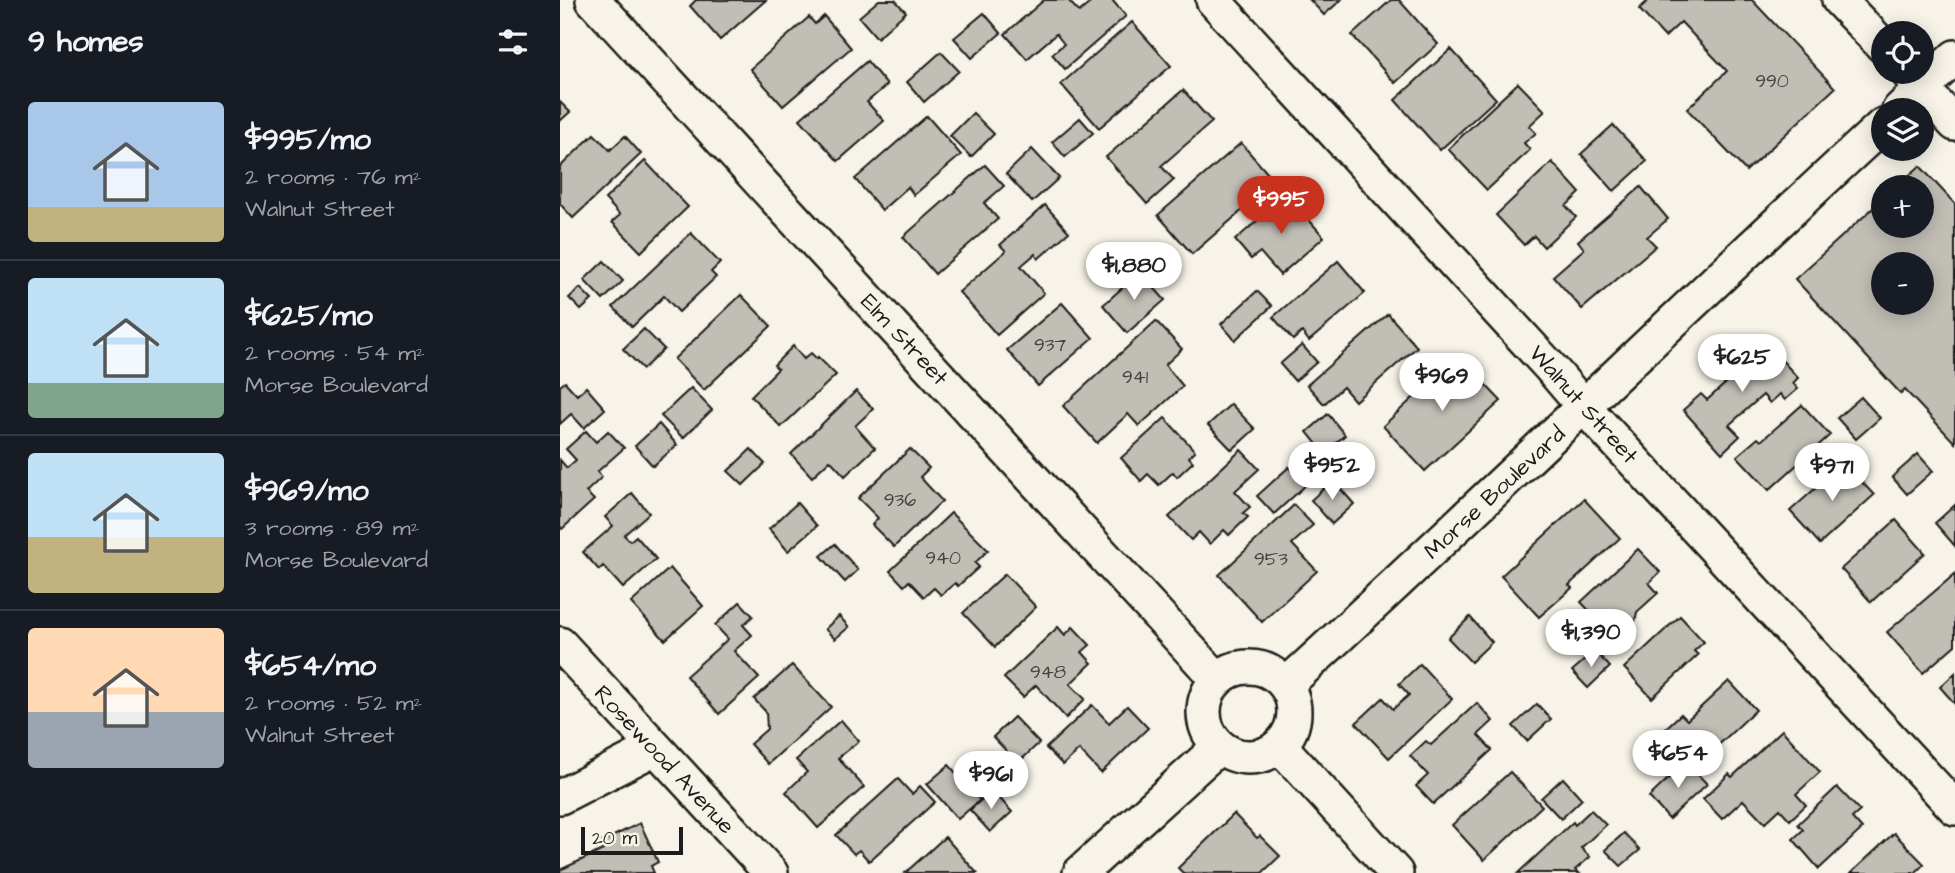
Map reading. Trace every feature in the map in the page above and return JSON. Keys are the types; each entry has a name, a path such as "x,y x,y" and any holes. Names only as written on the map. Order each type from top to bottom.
{"street":[{"name":"Elm Street","path":"593,0 1217,679"},
{"name":"Walnut Street","path":"1213,0 1955,808"},
{"path":"1839,0 1871,33"},
{"path":"1934,69 1955,57"},
{"path":"1920,84 1955,124"},
{"name":"Morse Boulevard","path":"1286,685 1584,407 1775,223 1871,136"},
{"name":"Rosewood Avenue","path":"560,644 771,873"},
{"path":"1246,666 1261,667 1275,674 1286,685 1294,700 1295,717 1290,733 1280,746 1266,755 1250,757 1233,755 1219,747 1207,728 1203,705 1208,691 1217,679 1230,670 1246,666"},
{"path":"1280,746 1396,873"},
{"path":"1080,873 1219,747"},
{"path":"560,797 655,748"}],"building":[{"path":"696,0 766,0 720,40 690,6"},
{"path":"879,0 895,0 906,12 877,38 859,17"},
{"path":"1044,0 1068,0 1079,12 1094,0 1112,0 1126,16 1065,69 1052,54 1064,44 1056,34 1027,59 1005,34"},
{"path":"1310,0 1341,0 1324,15"},
{"path":"1391,0 1399,0 1438,44 1395,83 1352,35"},
{"path":"1649,0 1752,0 1835,88 1746,171 1687,109 1727,71 1681,22 1665,37 1639,9"},
{"path":"984,13 1001,33 972,58 954,38"},
{"path":"824,16 851,48 783,106 750,69 809,17 815,24"},
{"path":"1132,22 1171,66 1099,128 1061,84"},
{"path":"1451,49 1496,99 1440,150 1395,100"},
{"path":"941,52 959,71 924,102 907,82"},
{"path":"867,61 887,85 867,102 884,121 838,161 800,119"},
{"path":"1518,83 1545,111 1529,126 1536,133 1524,143 1530,150 1487,190 1448,149"},
{"path":"1183,90 1212,122 1161,166 1174,180 1147,204 1106,157"},
{"path":"560,102 570,112 560,121"},
{"path":"973,113 994,134 971,157 950,136"},
{"path":"927,116 961,155 914,195 908,187 882,210 855,179"},
{"path":"1080,118 1093,133 1065,157 1052,142"},
{"path":"1613,125 1647,161 1614,191 1581,154"},
{"path":"594,134 610,150 625,136 641,154 573,218 560,204 560,167"},
{"path":"1241,143 1275,182 1192,254 1158,215"},
{"path":"1032,149 1059,178 1032,202 1006,174"},
{"path":"645,161 688,207 641,252 612,222 620,215 605,199"},
{"path":"1552,162 1580,193 1566,206 1576,217 1544,247 1534,236 1524,245 1496,215"},
{"path":"985,165 1004,186 984,203 998,219 935,274 903,237"},
{"path":"1920,166 1928,175 1910,175"},
{"path":"1934,181 1955,204 1955,443 1905,390 1901,394 1795,279 1871,210 1871,238 1934,238"},
{"path":"1641,187 1668,219 1647,237 1656,246 1582,309 1553,276 1584,249 1578,241"},
{"path":"1287,195 1324,237 1280,275 1260,252 1251,259 1235,240"},
{"path":"1045,205 1069,232 1038,259 1035,254 1021,266 1044,293 997,335 959,292 1006,251 1000,245"},
{"path":"691,233 720,263 711,272 716,277 679,312 664,296 632,327 613,307"},
{"path":"604,261 623,281 603,300 584,280"},
{"path":"1338,261 1365,293 1309,341 1302,332 1293,340 1273,317"},
{"path":"1140,272 1165,300 1127,333 1103,305"},
{"path":"580,288 592,300 581,310 569,298"},
{"path":"1257,291 1272,306 1235,340 1221,324"},
{"path":"741,295 771,326 704,390 674,359"},
{"path":"1062,303 1093,338 1038,386 1007,350"},
{"path":"1388,314 1417,347 1355,401 1343,387 1324,404 1307,385"},
{"path":"1156,321 1182,349 1165,365 1183,386 1139,426 1128,414 1097,443 1063,406"},
{"path":"644,329 664,349 643,369 623,349"},
{"path":"1761,337 1798,378 1793,383 1798,389 1785,400 1780,394 1770,403 1763,395 1729,425 1740,436 1722,453 1683,410 1701,394 1707,400 1746,365 1738,358"},
{"path":"1302,345 1317,362 1295,381 1280,364"},
{"path":"793,346 804,359 811,353 817,359 818,357 836,375 781,427 751,396 778,369 774,365"},
{"path":"1458,356 1501,401 1425,471 1383,426"},
{"path":"565,382 577,395 586,387 605,409 584,428 571,414 560,424 560,386"},
{"path":"691,388 712,410 683,438 661,416"},
{"path":"856,391 873,409 855,426 875,448 845,476 830,460 812,477 791,454"},
{"path":"1861,397 1880,418 1856,439 1837,418"},
{"path":"1231,404 1255,429 1232,450 1208,425"},
{"path":"1802,405 1830,435 1769,490 1737,456 1758,438 1761,441"},
{"path":"1328,414 1345,435 1324,453 1307,432"},
{"path":"1165,418 1195,451 1189,457 1193,462 1177,477 1173,472 1159,485 1148,474 1141,481 1121,458"},
{"path":"659,424 677,445 653,466 635,446"},
{"path":"586,431 596,442 608,431 624,448 597,472 602,477 586,492 594,500 562,529 560,460 567,468 576,460 566,449"},
{"path":"751,449 765,464 743,485 728,471"},
{"path":"910,449 929,468 920,477 942,501 894,547 872,525 878,518 858,498"},
{"path":"1241,450 1259,469 1235,491 1250,507 1243,513 1248,517 1229,535 1224,530 1210,544 1199,532 1191,540 1169,517"},
{"path":"1918,454 1933,471 1907,494 1892,477"},
{"path":"1844,463 1874,495 1820,544 1790,511"},
{"path":"1289,467 1306,485 1274,514 1257,496"},
{"path":"1333,480 1354,504 1332,524 1311,500"},
{"path":"632,493 649,513 624,535 630,541 636,536 656,559 623,588 603,566 599,570 583,552 613,526 605,517"},
{"path":"1584,499 1620,538 1569,585 1572,588 1539,617 1501,576"},
{"path":"797,503 817,526 788,551 769,529"},
{"path":"1294,505 1313,525 1292,544 1317,571 1262,622 1219,575"},
{"path":"1955,505 1955,546 1935,523"},
{"path":"951,513 988,550 975,563 979,567 958,586 955,583 941,595 934,588 924,597 909,581 904,586 890,571"},
{"path":"1896,520 1925,553 1871,602 1841,569"},
{"path":"835,544 858,570 845,582 821,556"},
{"path":"1638,549 1660,572 1649,583 1658,593 1637,612 1634,626 1627,634 1612,635 1581,602"},
{"path":"670,568 703,606 665,640 631,603"},
{"path":"1005,574 1036,607 995,647 963,613"},
{"path":"1955,574 1955,645 1923,673 1887,632"},
{"path":"740,602 753,616 743,625 752,635 734,651 759,678 719,714 686,676 728,639 715,625"},
{"path":"839,616 849,627 835,639 825,629"},
{"path":"1680,616 1704,642 1694,651 1698,655 1652,698 1624,668"},
{"path":"1470,617 1492,642 1471,662 1448,638"},
{"path":"1058,627 1065,635 1073,627 1090,645 1082,652 1092,663 1070,684 1085,699 1066,718 1036,685 1023,697 1004,678"},
{"path":"1595,651 1610,667 1588,688 1572,671"},
{"path":"1420,664 1452,699 1389,758 1356,723 1383,698 1393,709 1409,695 1399,684"},
{"path":"792,665 831,707 768,764 750,744 767,729 766,712 754,699"},
{"path":"1955,673 1955,704 1940,687"},
{"path":"1729,681 1756,710 1712,751 1706,745 1693,757 1686,748 1664,768 1645,747 1681,714 1687,720"},
{"path":"1477,703 1493,721 1478,735 1492,750 1433,804 1416,786 1428,775 1410,756 1426,741 1431,745"},
{"path":"1537,704 1551,719 1527,741 1513,726"},
{"path":"1092,705 1109,723 1127,706 1148,728 1101,773 1079,750 1063,765 1046,748"},
{"path":"1014,717 1039,743 1018,763 993,737"},
{"path":"841,720 859,741 838,758 864,787 818,828 786,792 807,772 796,760"},
{"path":"1782,730 1820,772 1796,794 1806,805 1790,820 1780,809 1765,823 1743,800 1722,819 1703,799 1729,774 1732,777"},
{"path":"1686,762 1707,784 1669,819 1649,797"},
{"path":"949,765 980,800 958,819 927,784"},
{"path":"1510,772 1542,806 1484,860 1452,825"},
{"path":"1563,778 1582,799 1561,819 1541,798"},
{"path":"898,779 912,794 920,786 935,802 869,861 859,850 854,854 836,835"},
{"path":"1837,787 1860,811 1852,818 1862,829 1819,869 1793,839 1803,830 1798,824"},
{"path":"992,790 1012,812 990,832 970,810"},
{"path":"1591,810 1606,825 1581,848 1590,857 1575,870 1579,873 1518,873 1573,822 1575,825"},
{"path":"1234,814 1257,838 1260,836 1280,856 1262,873 1183,873 1178,868"},
{"path":"640,823 658,862 651,866 654,873 560,873 560,870 603,850 599,843"},
{"path":"1624,833 1640,850 1621,866 1605,850"},
{"path":"1894,833 1924,864 1915,873 1851,873"},
{"path":"945,837 977,873 905,873"}]}
